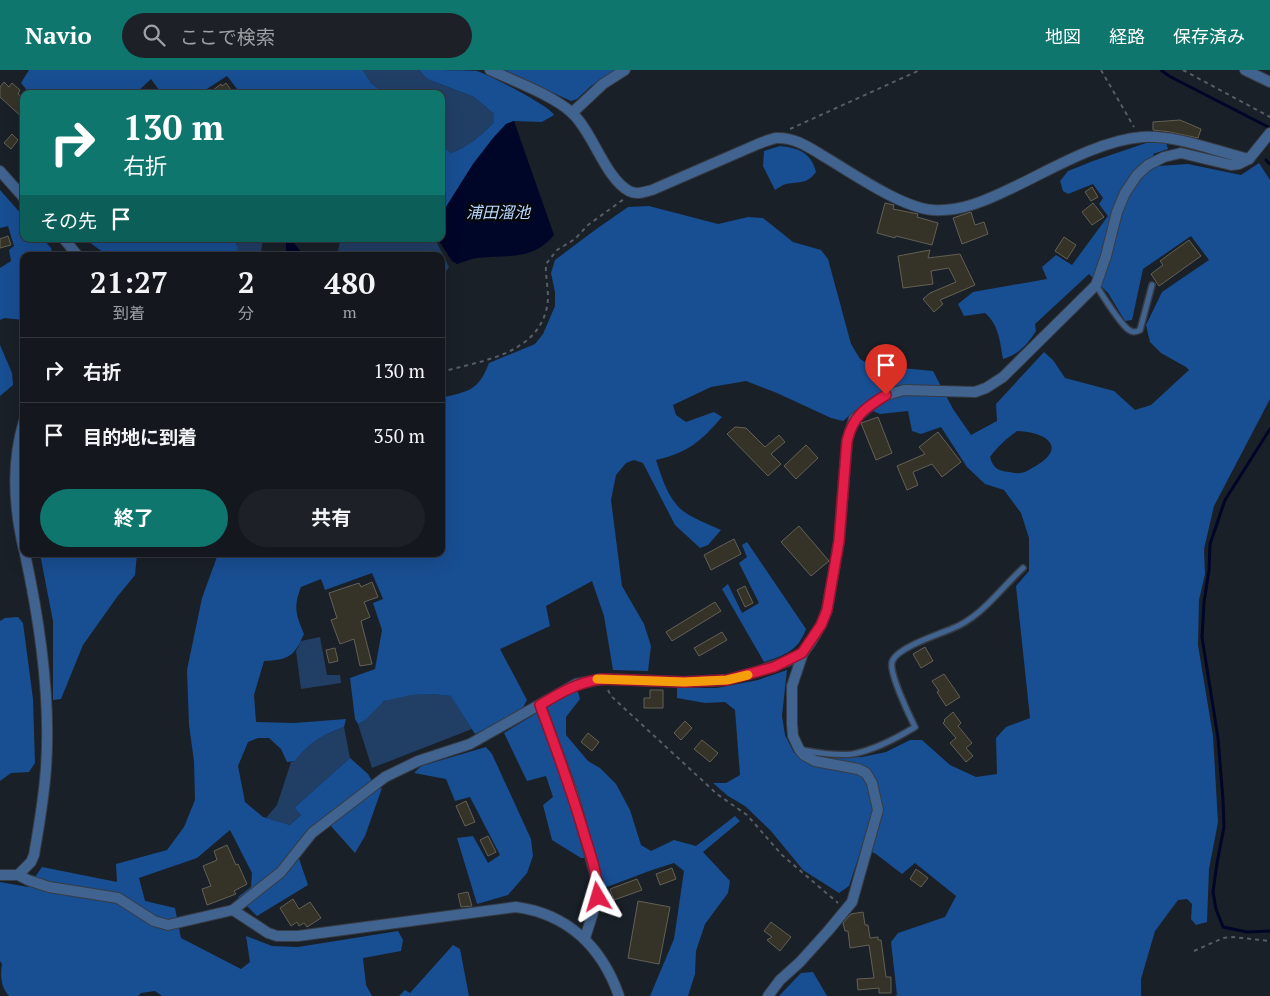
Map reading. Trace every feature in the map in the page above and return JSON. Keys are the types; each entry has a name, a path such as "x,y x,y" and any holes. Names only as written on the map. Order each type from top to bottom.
{"street":[{"path":"490,70 558,103 572,113 614,178 630,192 639,193 652,190 775,138 802,143 903,202 929,210 958,209 986,200 1087,153 1140,137 1180,140 1249,159"},
{"path":"572,113 603,84 626,70"},
{"path":"1245,70 1270,82"},
{"path":"768,996 780,980 828,932 852,902 878,810 872,783 866,773 858,769 815,761 804,755 793,736 792,724 792,686 802,653 821,625 827,610 839,541 847,441 854,419 886,395 904,390 975,392 986,388 1003,377 1096,286 1117,212 1125,193 1136,175 1148,165 1164,156 1181,153 1231,165 1240,164 1249,159 1269,138"},
{"path":"0,171 20,194"},
{"path":"66,242 75,252"},
{"path":"20,438 15,481 20,528"},
{"path":"18,875 31,862 34,855 42,807 47,731 44,679 36,605 25,557"},
{"path":"0,875 18,875 49,887 118,898 154,921 168,925 233,910 281,872 312,833 385,777 418,761 470,744 576,684 602,679 684,682 727,680 774,667 802,653"},
{"path":"540,705 572,794 598,885 598,897 585,938"},
{"path":"233,910 268,933 277,936 298,936 516,907 528,909 560,921 585,938 613,977 619,996"}],"lane":[{"path":"1096,286 1129,331 1135,332 1140,330 1152,285"},
{"path":"799,749 818,753 852,754 901,736 915,727 892,673 891,663 896,655 935,634 952,629 973,617 1023,568"}],"path":[{"path":"783,139 788,130 920,70"},
{"path":"1100,70 1140,137"},
{"path":"1183,70 1270,117"},
{"path":"445,371 498,357 522,344 536,332 548,306 546,264 557,250 575,239 588,225 621,203 630,192"},
{"path":"602,679 611,696 717,794 747,815 782,855 846,909"},
{"path":"1194,951 1223,938 1234,937 1270,941"}],"shaded area":[{"path":"29,70 363,70 371,83 380,90 238,90 227,76 205,90 159,90 151,79 139,90 27,90 21,83"},
{"path":"363,70 419,70 427,79 474,97 494,114 494,122 474,140 451,153 445,148 445,90 380,90 371,83"},
{"path":"419,70 477,71 531,98 554,115 542,122 514,121 506,124 473,164 445,209 445,148 451,153 469,144 494,122 494,114 474,97 427,79"},
{"path":"503,70 618,70 591,86 577,99 571,101"},
{"path":"1166,142 1168,149 1153,154 1158,166 1188,164 1241,175 1259,163 1270,180 1270,399 1214,506 1204,549 1205,574 1199,600 1198,645 1213,736 1218,822 1209,869 1207,922 1196,925 1191,919 1192,904 1187,899 1178,900 1155,931 1141,979 1141,996 895,996 897,995 891,942 898,933 945,917 956,896 915,863 902,874 876,854 862,847 849,886 839,893 803,870 771,831 745,806 728,796 713,783 726,783 740,775 735,710 725,702 705,703 677,698 677,688 717,688 758,680 787,670 782,716 785,735 794,753 807,759 862,757 886,752 910,740 922,740 950,765 976,777 997,774 996,738 1006,727 1030,718 1016,586 1029,571 1029,538 1021,513 1004,490 985,484 967,467 941,427 921,434 912,431 908,411 880,414 861,406 843,421 831,418 746,381 711,387 673,405 676,415 686,422 714,412 722,417 693,445 656,460 667,489 680,509 721,530 708,545 700,548 675,525 643,463 634,460 626,463 616,475 611,500 622,586 644,624 651,646 648,671 613,670 604,616 592,581 546,606 550,626 500,649 527,700 521,711 475,734 451,696 432,694 411,695 384,701 365,720 358,724 355,719 350,678 375,669 382,630 373,603 383,599 372,573 325,590 321,579 301,587 296,611 304,634 297,648 289,656 279,660 264,661 254,695 256,722 294,723 346,719 344,727 317,740 295,761 287,762 281,749 269,738 258,738 248,742 238,766 245,802 263,817 290,825 301,815 294,808 350,758 368,774 372,781 324,818 295,847 308,885 257,916 238,897 251,887 252,873 230,830 197,858 139,878 145,901 175,908 181,938 241,969 250,962 246,936 272,946 298,947 398,931 403,940 401,951 363,958 366,985 372,996 162,996 155,991 141,993 138,996 9,996 4,989 1,972 2,964 0,961 0,882 28,887 42,867 117,882 116,864 167,850 184,827 195,800 187,670 202,598 217,557 445,557 445,397 471,389 481,380 489,363 535,344 543,334 555,306 555,292 551,273 555,260 628,207 649,206 718,224 748,217 763,218 793,242 821,250 828,259 851,344 860,359 870,365 933,371 953,409 971,435 997,421 996,404 1044,352 1053,360 1065,378 1114,391 1135,410 1151,405 1189,370 1161,353 1150,342 1146,325 1162,292 1209,260 1191,236 1143,269 1132,320 1125,321 1108,293 1089,274 1035,324 1036,331 1022,348 1003,359 998,334 990,318 985,313 964,316 958,304 973,292 1047,279 1042,267 1056,255 1072,265 1108,216 1099,204 1103,198 1093,184 1068,194 1063,191 1060,181 1068,171 1146,143","holes":["1017,431 1037,434 1050,442 1052,447 1045,460 1022,473 1005,472 996,468 990,457 1006,440"]},
{"path":"780,146 803,152 811,160 816,172 806,181 786,184 775,190 763,166 764,151"},
{"path":"0,190 20,212 20,242 46,242 52,252 20,252 20,320 4,318 0,320 0,268 11,261 9,250 14,246 8,226 0,228"},
{"path":"89,242 236,242 238,247 237,252 103,252"},
{"path":"236,242 263,242 261,252 237,252"},
{"path":"340,242 436,242 442,252 338,252"},
{"path":"445,259 449,267 445,272"},
{"path":"0,345 12,373 13,385 0,396"},
{"path":"747,542 806,629 799,642 790,651 764,662 722,589 728,584 742,613 759,603 739,563 747,557 742,545"},
{"path":"41,557 137,557 135,575 83,645 61,699 53,700 53,621"},
{"path":"18,617 23,623 33,699 35,763 29,772 11,773 0,781 0,621 5,618"},
{"path":"320,637 327,675 340,675 341,683 301,689 296,651 301,641"},
{"path":"571,692 578,692 580,699 566,717 566,735 588,761 600,768 616,784 630,810 641,845 651,851 674,840 696,846 735,816 740,821 703,852 730,881 728,893 705,924 696,951 695,974 688,996 650,996 674,939 684,871 674,863 604,888 595,858 581,858 552,840 543,805 553,797 546,776 527,781 504,733"},
{"path":"432,694 452,696 472,729 372,768 358,724 381,703 389,699 408,695"},
{"path":"344,727 350,758 294,808 301,815 290,825 266,818 277,805 291,762 295,761 317,740"},
{"path":"486,747 492,754 531,839 533,856 527,873 508,895 477,904 457,838 473,836 488,863 500,855 470,797 455,801 446,779 414,773 421,766"},
{"path":"382,788 365,836 355,853 330,825 378,789"},
{"path":"453,945 460,949 469,996 399,996 405,990 410,993"},
{"path":"813,972 827,996 779,996 801,973"}],"water":[{"name":"浦田溜池","path":"514,121 554,235 546,244 528,253 477,258 457,264 452,261 440,242 445,242 445,209 473,164 506,124"},
{"path":"286,242 294,242 301,252 286,252"}],"building":[{"path":"4,82 9,87 12,83 20,90 18,94 20,96 20,115 0,97 0,87"},
{"path":"226,83 231,90 213,90 221,84 222,86"},
{"path":"1180,120 1201,129 1198,138 1153,130 1153,122"},
{"path":"12,134 18,140 11,149 4,143"},
{"path":"1092,187 1098,197 1091,201 1085,192"},
{"path":"885,203 894,205 893,209 918,214 917,217 938,223 932,245 877,233"},
{"path":"1093,203 1104,217 1092,225 1082,212"},
{"path":"971,212 975,225 984,222 988,234 962,244 953,218"},
{"path":"8,236 11,245 0,248 0,239"},
{"path":"1064,237 1076,245 1067,259 1055,251"},
{"path":"1189,240 1201,256 1159,286 1151,274 1163,265 1160,261"},
{"path":"930,250 928,258 960,254 975,285 940,300 943,304 934,312 923,299 930,293 956,282 949,268 931,271 933,284 903,288 898,256"},
{"path":"878,417 892,453 876,460 861,423"},
{"path":"735,427 746,428 765,447 779,435 785,442 771,454 781,464 768,476 727,434"},
{"path":"938,432 961,462 942,477 932,464 913,472 918,485 907,490 897,466 925,454 919,447"},
{"path":"806,445 818,458 796,479 784,466"},
{"path":"799,526 829,561 811,576 781,542"},
{"path":"734,539 741,554 711,570 704,555"},
{"path":"372,582 378,597 364,602 370,617 361,621 372,664 360,666 354,639 340,644 331,620 337,618 329,593 359,583 361,587"},
{"path":"745,586 753,603 745,607 737,590"},
{"path":"715,602 721,611 672,641 666,632"},
{"path":"722,632 727,640 699,656 694,648"},
{"path":"925,647 933,661 921,668 913,654"},
{"path":"335,648 338,661 329,663 326,650"},
{"path":"944,674 960,697 946,706 932,681"},
{"path":"650,690 663,690 663,708 644,708 644,698 650,698"},
{"path":"953,712 961,723 958,726 972,743 966,748 973,756 966,762 950,743 956,738 943,723"},
{"path":"685,721 692,728 681,740 674,733"},
{"path":"588,733 599,742 592,751 581,742"},
{"path":"702,740 718,753 710,762 694,749"},
{"path":"466,801 475,822 465,826 456,806"},
{"path":"488,836 496,852 488,856 480,840"},
{"path":"227,845 247,884 234,891 236,894 207,905 202,889 211,886 203,866 217,860 214,851"},
{"path":"672,868 676,879 660,885 656,874"},
{"path":"916,869 928,878 921,887 910,879"},
{"path":"637,879 642,890 614,900 610,889"},
{"path":"468,892 472,906 461,907 458,894"},
{"path":"293,899 299,909 310,902 321,918 307,927 304,923 299,926 297,922 291,926 280,908"},
{"path":"638,901 670,907 659,964 628,958"},
{"path":"863,912 870,938 878,937 878,940 881,940 886,977 891,977 891,993 879,993 879,988 858,990 857,979 874,978 869,945 850,948 848,931 845,931 843,923 851,914"},
{"path":"771,922 791,937 780,951 767,940 772,937 764,931"}],"waterway":[{"path":"1161,70 1169,76 1270,128"},
{"path":"1266,160 1270,164"},
{"path":"1270,429 1225,500 1210,544 1202,637 1218,738 1223,800 1224,827 1213,892 1216,909 1223,927 1247,932 1270,931"}],"slow traffic":[{"path":"597,679 684,682 727,680 748,675"}],"route":[{"path":"598,897 598,885 594,869 572,794 540,705 576,684 590,680 684,682 727,680 774,667 802,653 821,625 827,610 839,541 847,441 850,429 854,419 886,395"}]}
